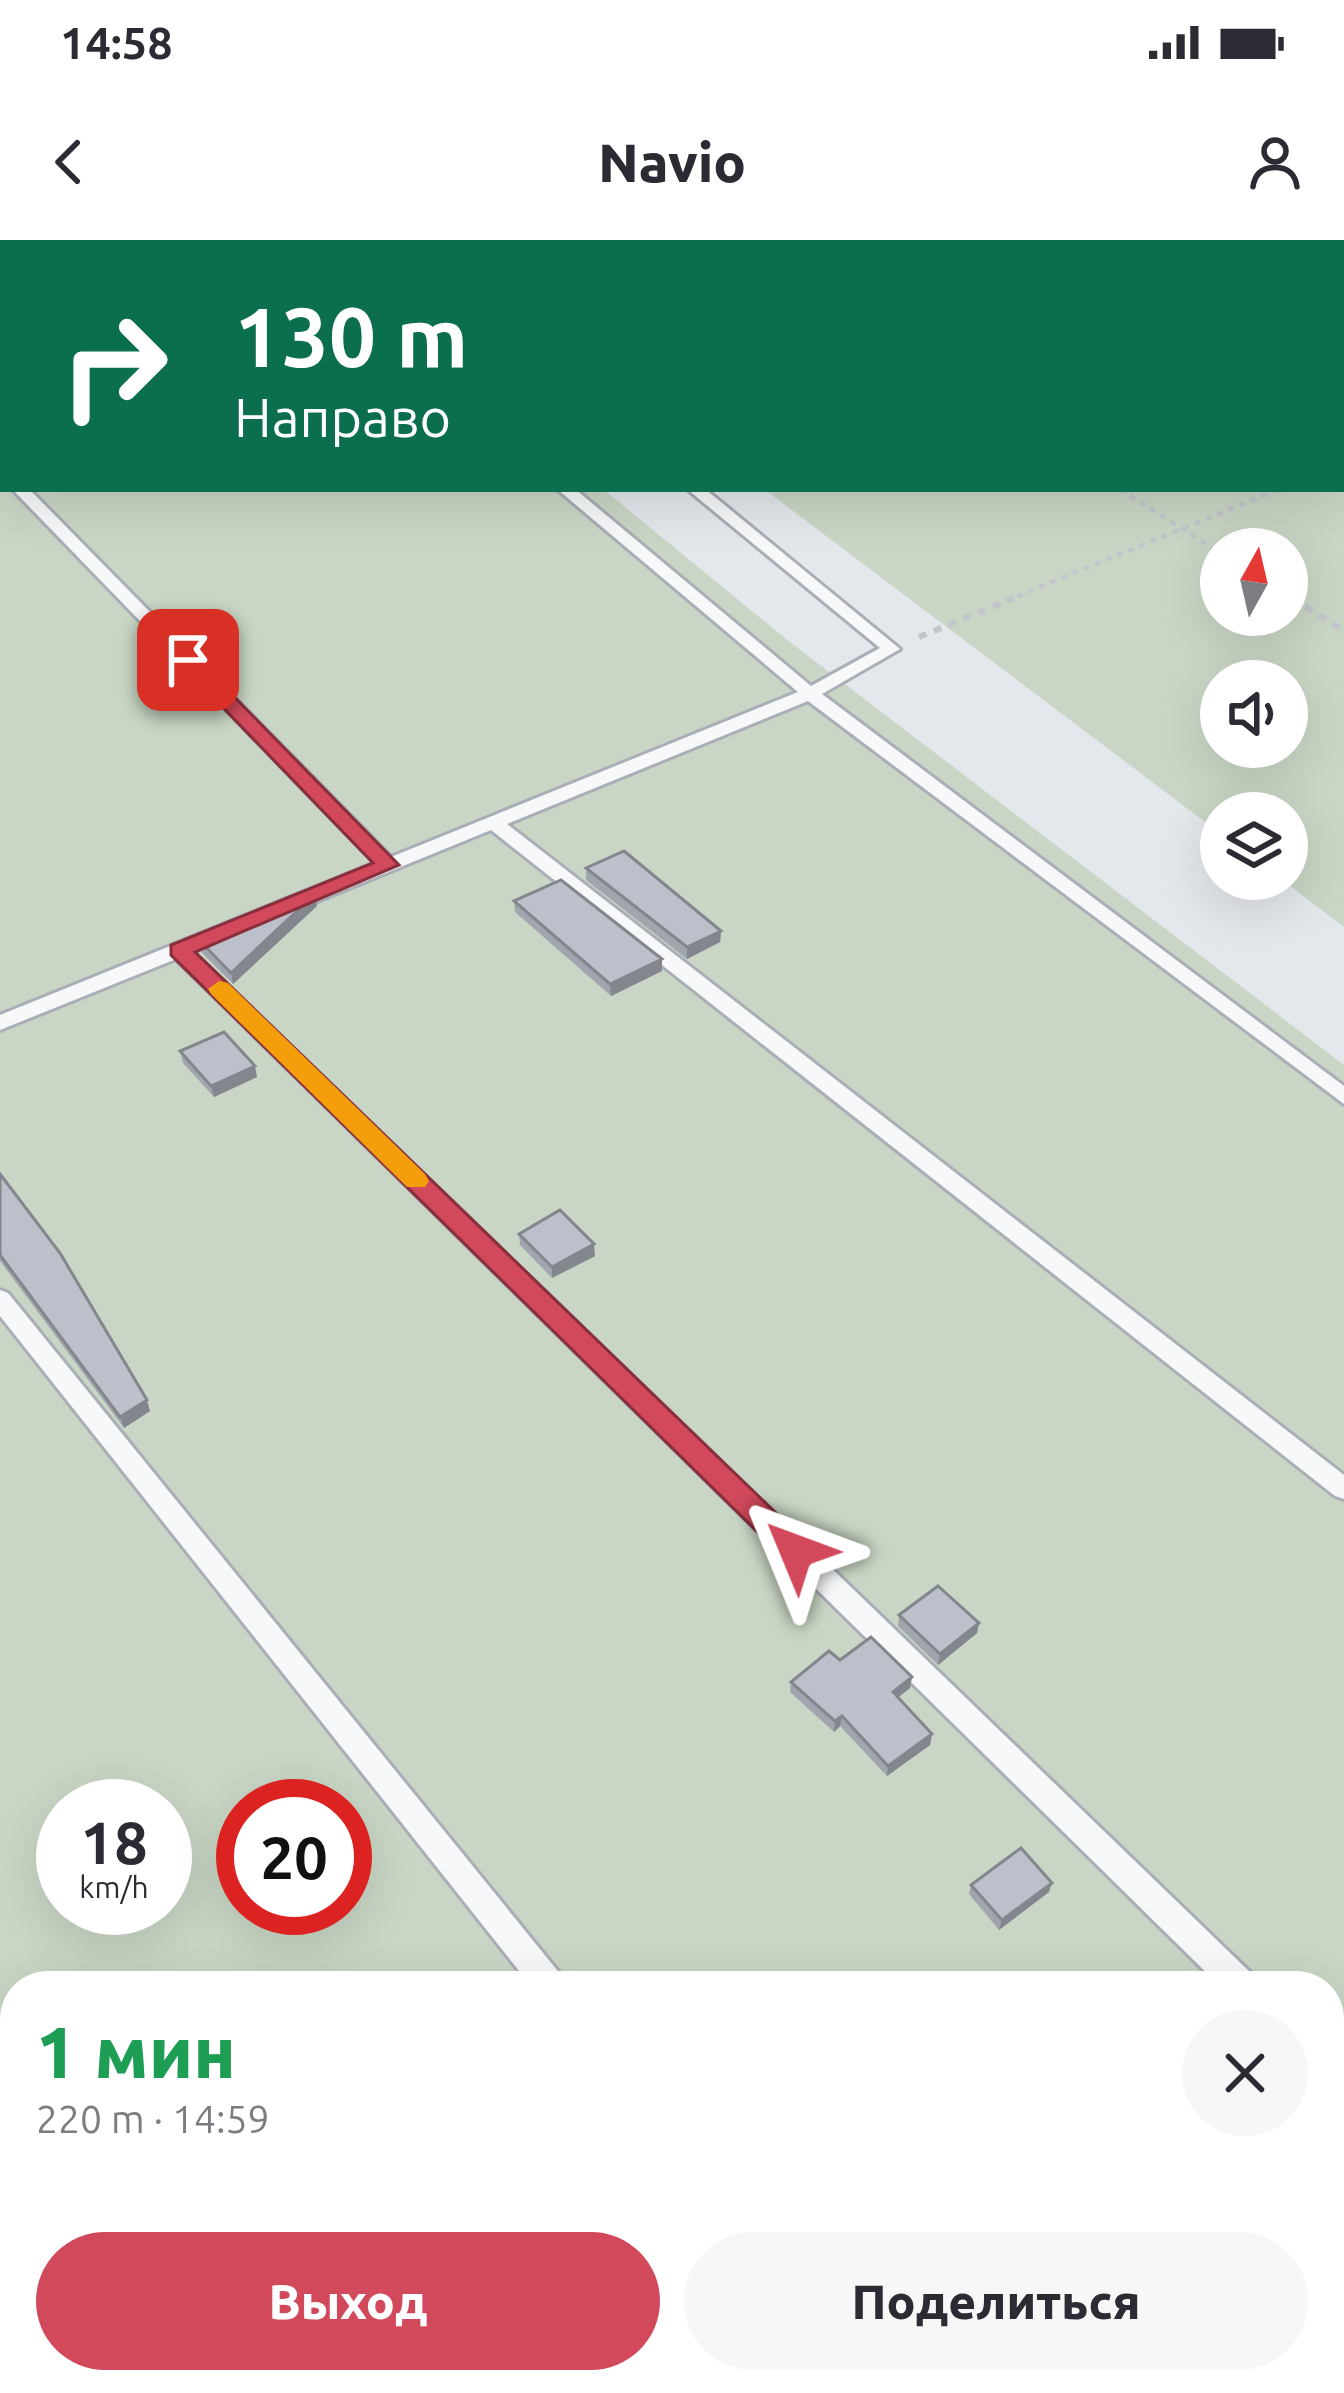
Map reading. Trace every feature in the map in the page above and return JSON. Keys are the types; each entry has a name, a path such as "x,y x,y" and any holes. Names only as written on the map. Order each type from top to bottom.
{"lane":[{"path":"23,492 388,865"},
{"path":"569,492 809,694 1344,1097"},
{"path":"0,1023 809,694 891,649 699,492"},
{"path":"493,822 1344,1489"},
{"path":"179,950 1227,1971"},
{"path":"0,1299 538,1971"}],"path":[{"path":"1125,492 1200,541"},
{"path":"891,649 1272,492"},
{"path":"1308,608 1344,631"}],"green space":[{"path":"0,492 607,492 791,643 1344,1065 1344,1971 0,1971"},
{"path":"768,492 1344,492 1344,927 1308,900 1308,792 1200,792 1200,818"}],"building":[{"path":"624,851 721,931 687,947 586,868"},
{"path":"561,880 662,959 610,984 514,901"},
{"path":"315,894 231,973 200,941"},
{"path":"224,1032 255,1066 211,1086 180,1051"},
{"path":"0,1174 60,1253 147,1400 120,1417 0,1255"},
{"path":"560,1210 594,1244 552,1267 519,1234"},
{"path":"938,1586 979,1623 940,1654 899,1615"},
{"path":"871,1637 912,1677 893,1692 932,1734 888,1766 842,1716 835,1721 791,1682 829,1651 840,1660"},
{"path":"1021,1848 1052,1883 1002,1920 971,1885"}],"slow traffic":[{"path":"219,989 416,1181"}],"route":[{"path":"188,660 388,865 179,950 796,1551"}]}
